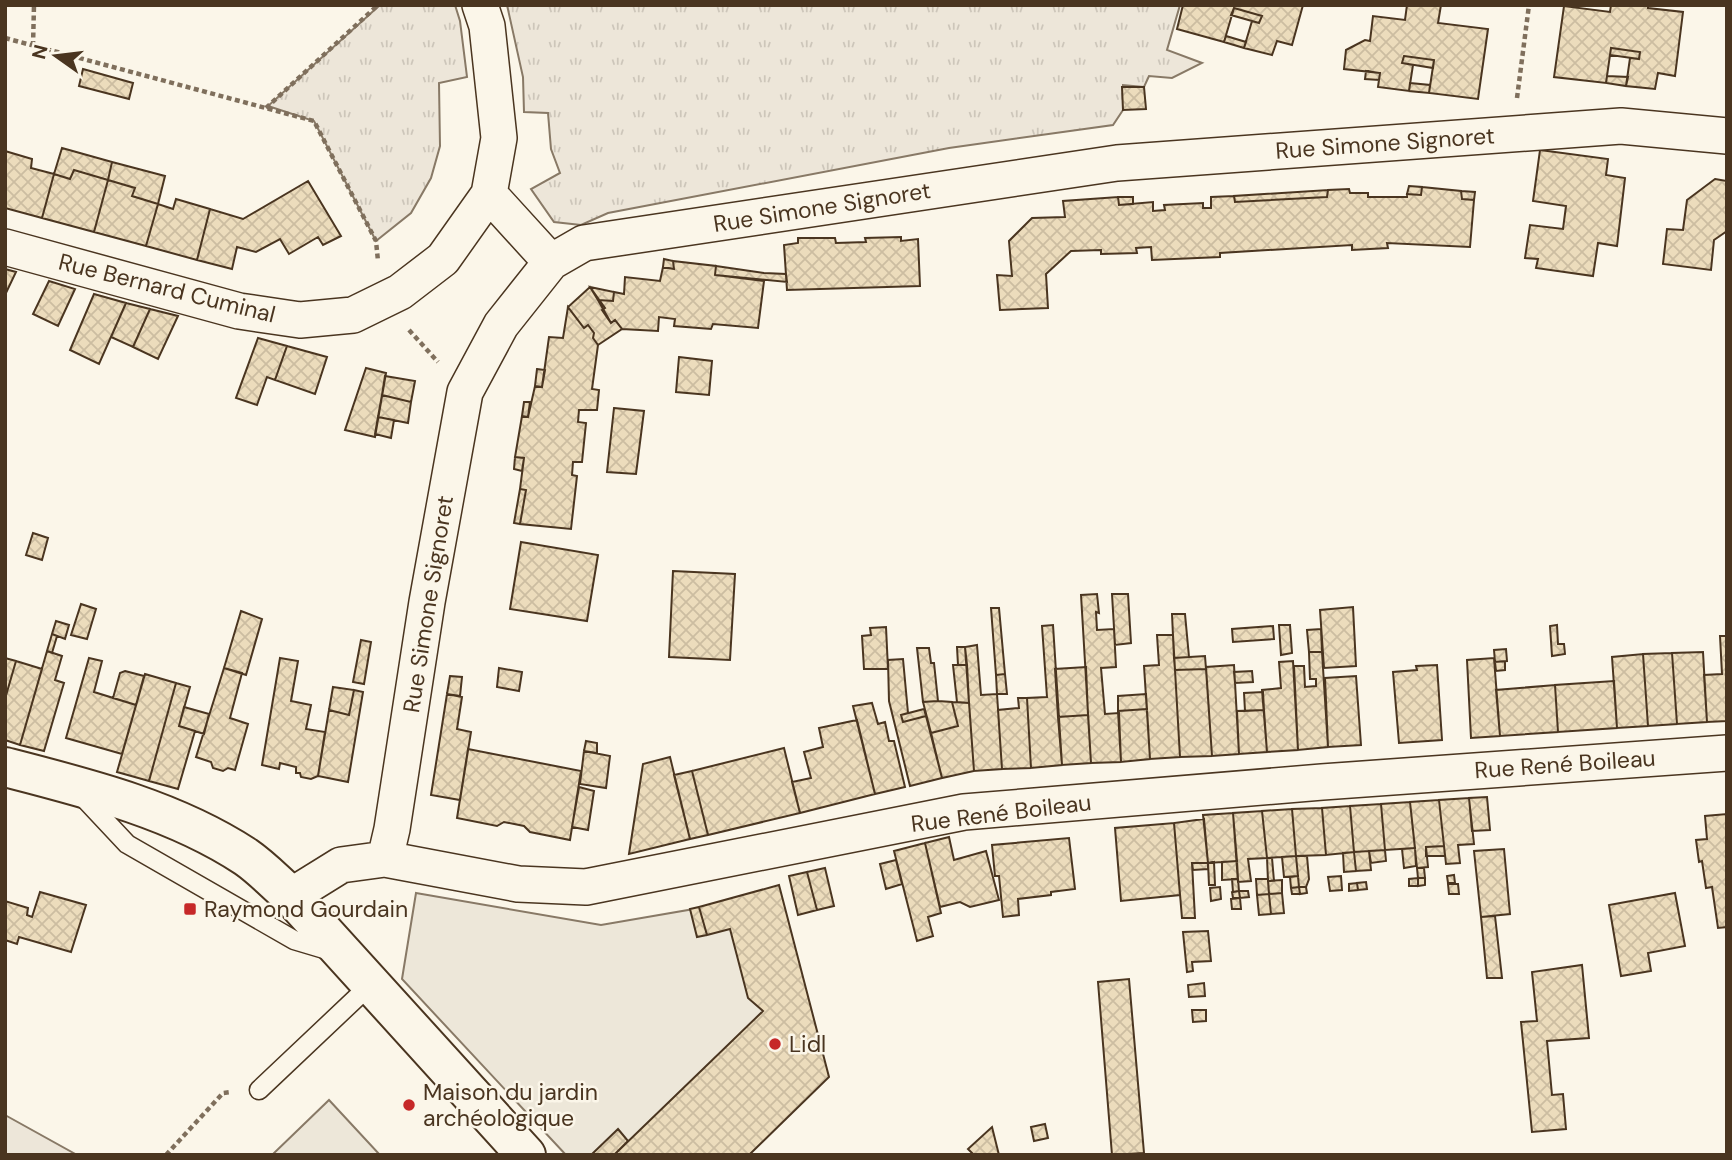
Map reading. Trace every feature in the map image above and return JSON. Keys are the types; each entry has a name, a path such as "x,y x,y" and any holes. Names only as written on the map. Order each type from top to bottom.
{"street":[{"name":"Rue Bernard Cuminal","path":"5,247 239,311 300,320 353,315 400,292 443,259 489,194 499,138 487,26 480,5"},
{"name":"Rue Simone Signoret","path":"385,859 465,391 501,325 551,262 584,243 1117,163 1621,126 1727,135"},
{"path":"489,194 551,262"},
{"name":"Rue René Boileau","path":"291,896 341,865 385,859 518,884 586,887 964,812 1727,752"},
{"path":"5,767 143,807 196,829 247,858 291,896 512,1150"}],"lane":[{"path":"72,786 127,844 294,940 342,954"},
{"path":"259,1090 370,985"}],"path":[{"path":"33,46 34,5"},
{"path":"265,108 378,5"},
{"path":"1512,134 1529,5"},
{"path":"5,38 314,121 376,241 383,300 465,391"},
{"path":"166,1155 223,1093 259,1090"}],"green space":[{"path":"380,5 455,5 460,21 467,77 439,83 440,146 431,178 411,213 376,241 314,121 268,106"},
{"path":"507,5 1180,5 1167,50 1202,63 1172,78 1149,76 1144,87 1123,85 1123,110 1113,125 949,148 608,213 581,225 554,222 531,189 560,173 551,149 548,113 524,112 523,77"},
{"path":"5,1115 77,1155 5,1155"}],"shaded area":[{"path":"416,893 601,925 729,903 766,1017 620,1155 566,1155 402,979"},
{"path":"329,1100 380,1155 272,1155"}],"building":[{"path":"1183,5 1303,5 1292,45 1277,41 1272,55 1244,48 1252,21 1259,23 1262,16 1234,8 1224,42 1177,29"},
{"path":"1407,5 1441,5 1438,23 1488,29 1478,99 1429,93 1434,60 1404,56 1402,63 1413,65 1409,91 1378,87 1380,73 1344,69 1346,50 1365,40 1370,41 1373,16 1405,20"},
{"path":"1611,5 1648,5 1648,8 1683,12 1675,76 1658,73 1655,89 1626,86 1630,58 1639,59 1640,52 1611,48 1606,83 1554,77 1564,6 1610,12"},
{"path":"1234,8 1262,16 1259,23 1231,15"},
{"path":"1226,36 1246,42 1244,48 1224,42"},
{"path":"1611,48 1640,52 1639,59 1610,55"},
{"path":"1404,56 1434,60 1433,68 1402,63"},
{"path":"83,69 133,83 129,99 79,86"},
{"path":"1366,71 1380,73 1379,80 1365,79"},
{"path":"1607,76 1628,77 1626,86 1606,83"},
{"path":"1410,83 1430,85 1429,93 1409,91"},
{"path":"1122,87 1144,87 1146,109 1123,110"},
{"path":"62,148 112,162 108,180 74,170 70,179 54,174"},
{"path":"1540,150 1608,159 1606,175 1625,178 1617,246 1598,243 1593,276 1536,268 1538,259 1525,258 1530,225 1563,229 1566,206 1533,201"},
{"path":"5,151 32,159 31,168 54,174 42,218 5,208"},
{"path":"112,162 165,176 158,204 132,196 135,188 108,180"},
{"path":"74,170 108,180 94,232 42,218 54,174 70,179"},
{"path":"1715,179 1727,181 1727,231 1714,240 1711,270 1663,264 1667,229 1683,230 1687,200"},
{"path":"108,180 135,188 132,196 158,204 146,246 94,232"},
{"path":"308,181 341,236 323,245 318,237 289,254 280,239 256,252 237,247 232,269 197,260 210,209 243,219"},
{"path":"1409,186 1422,187 1421,195 1407,194"},
{"path":"1422,187 1461,191 1462,199 1474,200 1470,247 1387,243 1388,248 1352,250 1352,245 1152,260 1151,247 1136,248 1137,253 1071,251 1046,274 1048,308 1000,310 997,275 1012,276 1009,241 1032,218 1065,217 1063,201 1118,197 1119,205 1153,202 1153,211 1165,210 1164,205 1203,203 1203,208 1211,208 1211,197 1234,196 1235,202 1327,197 1328,190 1349,189 1350,193 1368,193 1368,197 1407,197 1407,194 1421,195"},
{"path":"1328,190 1327,197 1235,202 1234,196"},
{"path":"1461,191 1475,192 1474,200 1462,199"},
{"path":"1118,197 1133,197 1133,204 1119,205"},
{"path":"176,199 210,209 197,260 146,246 158,204 173,209"},
{"path":"901,237 901,241 918,239 920,286 787,290 784,245 798,243 798,238 835,238 836,243 866,242 865,238"},
{"path":"664,259 673,261 674,269 663,267"},
{"path":"673,261 716,266 715,275 764,281 758,328 713,324 711,329 674,326 675,319 659,317 658,331 622,329 615,320 611,323 598,300 613,301 614,292 624,294 625,277 660,281 663,267 674,269"},
{"path":"716,266 786,274 787,282 715,275"},
{"path":"5,269 16,272 5,295"},
{"path":"49,281 75,289 58,326 33,314"},
{"path":"590,287 605,308 602,310 611,323 615,320 622,329 598,345 588,325 584,328 568,307"},
{"path":"590,287 614,292 613,301 598,300"},
{"path":"94,294 126,303 99,364 70,350"},
{"path":"126,303 150,309 133,347 111,337"},
{"path":"568,307 584,328 588,325 594,333 593,338 598,345 592,389 599,390 597,410 579,410 578,422 586,423 582,462 573,462 572,475 577,476 571,529 520,524 526,490 520,489 524,458 515,457 522,416 528,417 535,386 542,387 549,337 563,338"},
{"path":"150,309 178,316 158,359 133,347"},
{"path":"258,338 287,346 275,380 267,377 257,405 236,398"},
{"path":"287,346 327,357 315,394 275,380"},
{"path":"679,357 712,361 709,395 676,392"},
{"path":"366,368 386,373 375,437 345,430"},
{"path":"537,369 545,370 542,387 535,386"},
{"path":"385,376 415,381 411,402 382,395"},
{"path":"382,395 411,402 408,423 378,417"},
{"path":"524,402 530,402 528,417 522,416"},
{"path":"614,408 644,411 636,474 607,472"},
{"path":"378,417 394,420 391,438 375,434"},
{"path":"515,457 524,458 522,471 514,469"},
{"path":"520,489 526,490 520,524 514,523"},
{"path":"33,533 48,538 42,560 26,555"},
{"path":"521,542 598,555 587,621 510,609"},
{"path":"673,571 735,574 730,660 669,657"},
{"path":"1097,594 1097,630 1114,629 1116,667 1101,668 1105,714 1119,713 1121,762 1091,763 1081,595"},
{"path":"1112,594 1128,594 1131,643 1115,645"},
{"path":"81,604 96,609 87,639 71,635"},
{"path":"1353,607 1356,666 1324,668 1320,610"},
{"path":"991,608 999,608 1005,674 996,675"},
{"path":"241,611 262,619 246,675 224,668"},
{"path":"1172,614 1185,614 1189,657 1174,658"},
{"path":"56,621 69,625 65,639 52,634"},
{"path":"1053,625 1062,765 1031,768 1027,698 1047,697 1042,626"},
{"path":"1279,625 1290,625 1292,653 1281,655"},
{"path":"1557,625 1558,644 1564,644 1565,654 1552,656 1550,626"},
{"path":"1273,626 1274,639 1233,642 1232,629"},
{"path":"886,627 888,669 864,669 862,636 871,635 870,628"},
{"path":"1321,629 1322,652 1309,652 1307,630"},
{"path":"52,634 57,636 52,653 47,651"},
{"path":"1157,635 1173,635 1180,757 1150,759 1144,666 1159,665"},
{"path":"1720,636 1727,636 1727,721 1707,722 1704,675 1722,674"},
{"path":"361,640 371,642 364,684 353,682"},
{"path":"977,645 981,695 997,694 1002,769 974,771 965,647"},
{"path":"957,647 965,647 967,665 958,665"},
{"path":"917,648 929,648 931,663 934,663 938,701 923,702"},
{"path":"1506,649 1507,661 1495,662 1494,650"},
{"path":"47,651 62,656 55,680 64,683 44,751 20,745"},
{"path":"1309,652 1322,652 1328,747 1298,750 1294,666 1304,666 1305,687 1316,686 1316,679 1310,679"},
{"path":"1703,652 1707,722 1677,724 1672,653"},
{"path":"1672,653 1677,724 1648,726 1643,654"},
{"path":"1643,654 1648,726 1617,728 1612,657"},
{"path":"1205,656 1206,669 1175,670 1174,658"},
{"path":"5,658 16,661 5,699"},
{"path":"89,658 102,661 94,692 136,705 122,754 66,738"},
{"path":"280,658 298,661 291,701 311,705 306,729 325,732 318,776 311,779 296,773 296,767 280,763 279,769 262,765"},
{"path":"1494,658 1500,736 1471,738 1467,660"},
{"path":"903,659 908,713 901,715 903,722 926,716 942,778 910,786 889,701 888,660"},
{"path":"16,661 42,669 20,745 5,740 5,699"},
{"path":"1293,661 1298,750 1267,752 1262,690 1281,688 1279,662"},
{"path":"1505,661 1505,670 1496,671 1495,662"},
{"path":"953,665 967,665 969,703 957,702"},
{"path":"1234,665 1239,754 1212,756 1206,667"},
{"path":"1437,665 1442,740 1399,743 1393,672 1417,670 1416,666"},
{"path":"1086,667 1088,715 1058,717 1055,669"},
{"path":"224,668 242,673 230,718 248,724 235,770 228,768 223,771 213,768 211,762 196,757"},
{"path":"499,668 522,672 519,691 497,687"},
{"path":"1206,669 1212,756 1180,757 1175,670"},
{"path":"125,671 144,676 136,705 113,698 120,673"},
{"path":"1252,671 1253,682 1235,683 1234,672"},
{"path":"145,674 176,683 149,781 117,772"},
{"path":"1005,674 1007,694 997,694 996,675"},
{"path":"450,676 462,677 460,696 447,694"},
{"path":"1356,676 1361,745 1328,747 1325,678"},
{"path":"1614,681 1617,728 1558,732 1555,685"},
{"path":"176,683 190,687 179,726 195,731 178,789 149,781"},
{"path":"1555,685 1558,732 1500,736 1496,690"},
{"path":"333,687 354,690 349,715 329,710"},
{"path":"354,690 363,692 348,782 318,776 329,710 349,715"},
{"path":"1263,692 1264,710 1245,711 1244,693"},
{"path":"447,694 462,697 457,729 471,732 460,800 431,795"},
{"path":"1146,694 1147,709 1118,711 1118,696"},
{"path":"1018,698 1027,698 1031,768 1002,769 998,710 1019,708"},
{"path":"923,702 952,702 958,726 931,733"},
{"path":"952,702 969,703 974,771 942,778 931,733 958,726"},
{"path":"872,703 878,724 885,722 889,741 894,741 905,787 875,794 853,706"},
{"path":"184,707 209,714 204,734 179,726"},
{"path":"924,709 926,716 903,722 901,715"},
{"path":"1147,709 1150,759 1121,762 1118,711"},
{"path":"1264,710 1267,752 1239,754 1237,711"},
{"path":"1088,715 1091,763 1062,765 1058,717"},
{"path":"857,720 875,794 800,813 792,782 811,778 804,752 823,747 819,728"},
{"path":"586,741 597,743 597,753 584,751"},
{"path":"784,748 800,813 708,835 692,771"},
{"path":"468,749 581,771 570,840 530,832 524,826 504,822 497,826 457,818"},
{"path":"584,751 610,756 606,788 580,784"},
{"path":"670,757 690,839 629,854 643,764"},
{"path":"692,771 708,835 690,839 674,775"},
{"path":"579,787 594,791 588,830 572,827"},
{"path":"1487,797 1490,830 1472,831 1469,798"},
{"path":"1469,798 1474,844 1458,845 1460,863 1446,864 1439,800"},
{"path":"1439,800 1444,846 1426,847 1428,867 1417,868 1410,802"},
{"path":"1410,802 1415,848 1385,850 1381,804"},
{"path":"1381,804 1385,850 1354,852 1350,806"},
{"path":"1350,806 1354,852 1326,855 1322,808"},
{"path":"1322,808 1326,855 1296,856 1292,809"},
{"path":"1292,809 1296,856 1267,858 1262,811"},
{"path":"1262,811 1267,858 1248,859 1251,881 1238,882 1233,813"},
{"path":"1233,813 1237,861 1208,863 1203,815"},
{"path":"1727,814 1727,927 1718,928 1712,887 1706,888 1696,840 1707,839 1705,816"},
{"path":"1204,819 1208,863 1192,863 1195,918 1182,918 1174,823"},
{"path":"1174,823 1180,895 1121,901 1115,828"},
{"path":"949,837 954,860 986,851 999,900 970,907 960,902 940,907 925,843"},
{"path":"1069,838 1075,889 1018,899 1019,915 1003,917 999,876 995,876 992,845"},
{"path":"925,843 941,913 928,917 933,936 917,941 894,851"},
{"path":"1444,846 1445,856 1426,856 1426,847"},
{"path":"1415,848 1416,866 1404,868 1402,849"},
{"path":"1504,849 1510,914 1481,917 1474,851"},
{"path":"1385,850 1386,861 1371,863 1369,851"},
{"path":"1369,851 1371,870 1356,871 1354,852"},
{"path":"1354,852 1356,871 1344,872 1343,853"},
{"path":"1296,856 1307,856 1309,879 1306,887 1299,887"},
{"path":"1296,856 1298,876 1284,877 1282,857"},
{"path":"1267,858 1272,858 1274,881 1268,881"},
{"path":"896,860 902,884 886,889 880,864"},
{"path":"1237,861 1238,879 1222,880 1222,862"},
{"path":"1214,862 1215,885 1209,885 1208,863"},
{"path":"1192,863 1208,863 1208,869 1193,870"},
{"path":"825,868 834,906 817,910 807,872"},
{"path":"1417,868 1424,868 1425,878 1418,878"},
{"path":"807,872 817,910 798,915 789,876"},
{"path":"1454,875 1455,883 1448,883 1447,876"},
{"path":"1298,876 1299,887 1291,888 1290,877"},
{"path":"1341,876 1342,890 1330,891 1328,877"},
{"path":"1418,878 1425,878 1425,885 1418,886"},
{"path":"1418,878 1418,886 1409,886 1409,879"},
{"path":"1232,879 1238,879 1239,891 1233,892"},
{"path":"1256,879 1268,879 1269,894 1257,895"},
{"path":"1282,880 1282,893 1269,894 1268,881"},
{"path":"1366,882 1367,889 1358,890 1357,883"},
{"path":"1357,883 1358,890 1349,891 1349,884"},
{"path":"1448,884 1458,884 1459,894 1449,894"},
{"name":"Lidl","path":"779,885 829,1077 749,1155 614,1155 763,1011 748,998 730,929 707,935 699,907"},
{"path":"1220,887 1221,899 1211,901 1210,888"},
{"path":"1299,887 1306,887 1307,893 1300,894"},
{"path":"1299,887 1300,894 1292,894 1291,888"},
{"path":"1239,891 1248,891 1249,897 1240,898"},
{"path":"1239,891 1240,898 1233,898 1232,892"},
{"path":"40,892 86,905 71,952 19,937 17,944 5,940 5,901 28,908 27,915 32,917"},
{"path":"1282,893 1284,913 1271,914 1269,894"},
{"path":"1675,893 1685,946 1648,953 1651,971 1621,976 1609,905"},
{"path":"1269,894 1271,914 1259,915 1257,895"},
{"path":"1240,898 1241,909 1232,909 1231,899"},
{"path":"699,907 707,935 697,937 690,909"},
{"path":"1495,916 1502,978 1487,978 1481,917"},
{"path":"1208,931 1211,961 1192,962 1193,971 1187,972 1183,932"},
{"path":"1582,965 1589,1038 1547,1041 1552,1095 1563,1094 1566,1129 1532,1132 1521,1022 1537,1021 1532,972"},
{"path":"1129,979 1144,1153 1112,1155 1098,982"},
{"path":"1204,983 1205,996 1189,997 1188,985"},
{"path":"1192,1010 1206,1010 1206,1021 1193,1022"},
{"path":"1045,1124 1048,1138 1034,1141 1031,1127"},
{"path":"992,1127 999,1155 974,1155 968,1149"},
{"path":"618,1129 628,1141 614,1155 591,1155"}],"place":[{"name":"Raymond Gourdain","path":"190,909"},
{"name":"Lidl","path":"775,1044"},
{"name":"Maison du jardin archéologique","path":"409,1105"}]}
